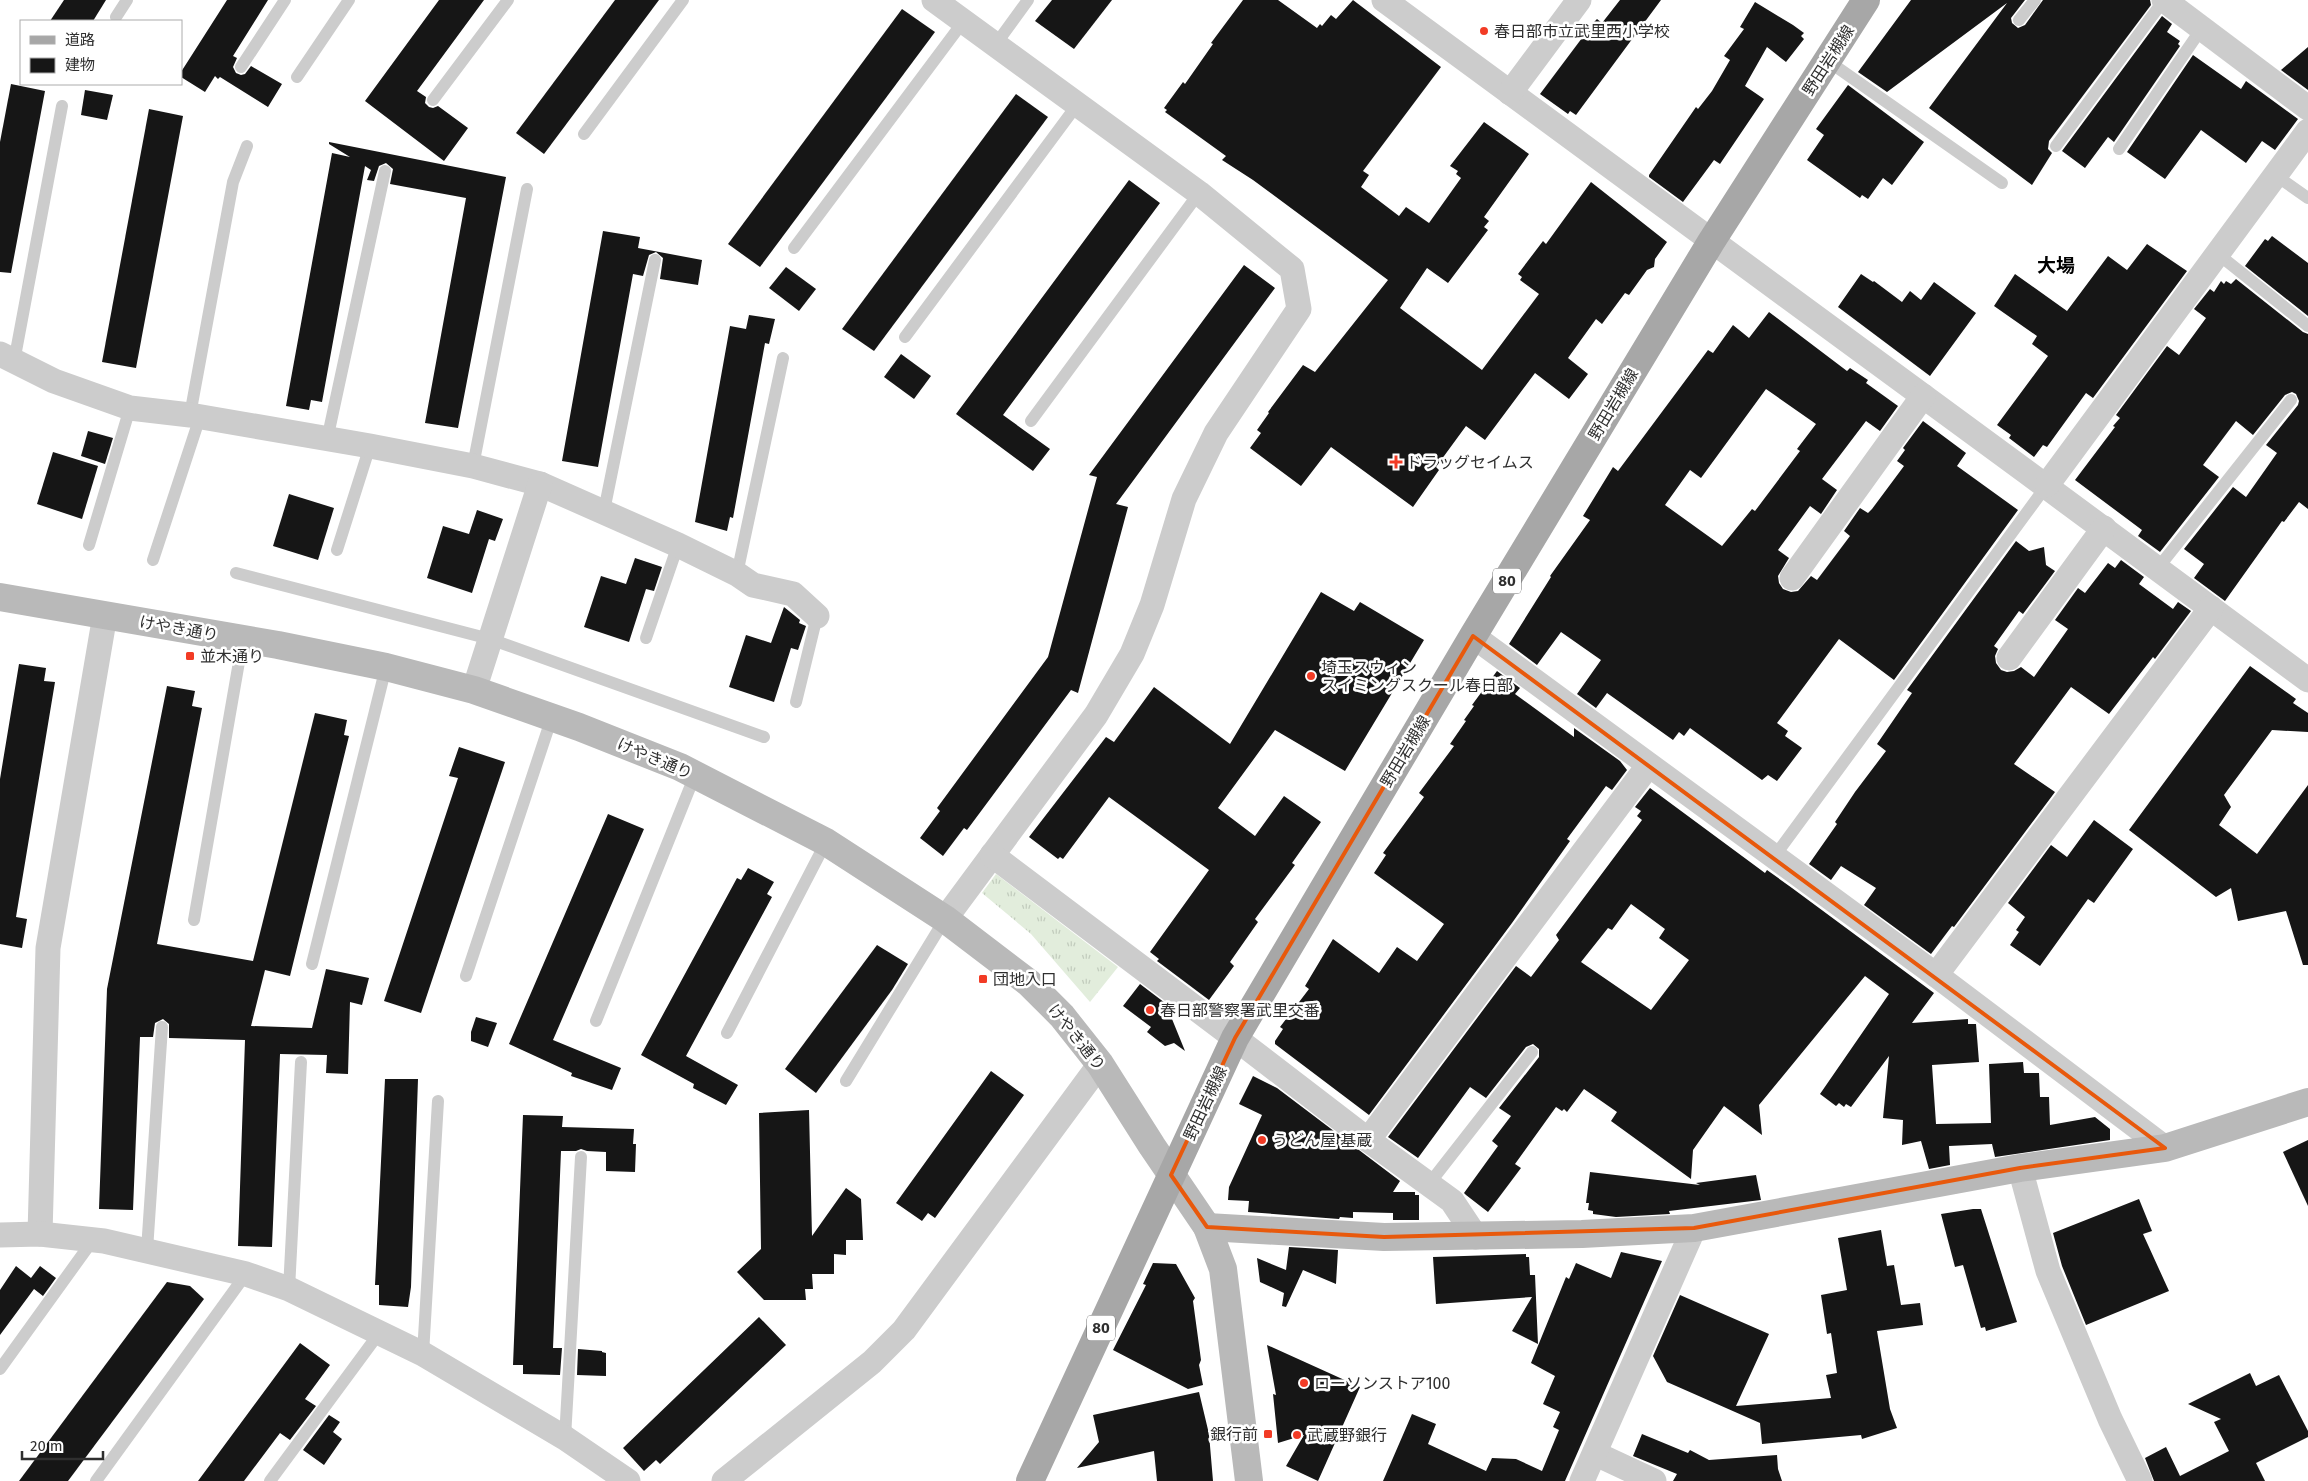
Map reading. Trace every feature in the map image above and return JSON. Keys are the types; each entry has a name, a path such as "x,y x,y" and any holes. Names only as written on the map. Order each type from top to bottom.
{"main road":[{"name":"野田岩槻線","path":"1030,1481 1235,1038 1473,636 1711,242 1866,0"}],"street":[{"path":"934,0 1199,194 1292,269 1299,309 1216,433 1184,499 1152,605 1132,654 1096,715 945,919"},
{"path":"1384,0 1711,242 2047,485 2308,680"},
{"path":"1510,93 1579,0"},
{"path":"2164,0 2308,108"},
{"path":"2047,485 2308,131"},
{"path":"7,358 54,381 130,408 195,416 370,446 472,466 540,484 678,545 738,574 753,584 794,594 816,616"},
{"path":"1792,578 1923,396"},
{"path":"474,690 540,484"},
{"path":"2009,658 2104,528"},
{"name":"けやき通り","path":"0,597 243,638 386,667 474,690 552,718 695,775 826,842 945,919 1029,983 1062,1016 1100,1064 1207,1227 1222,1269 1249,1481"},
{"path":"1936,975 2211,608"},
{"path":"40,1234 48,948 105,615"},
{"path":"1473,636 1648,766 1936,975 2165,1148"},
{"path":"1368,1140 1648,766"},
{"path":"992,856 1368,1140 1452,1201 1476,1236"},
{"path":"724,1481 872,1362 904,1330 1100,1064"},
{"path":"1207,1227 1384,1237 1476,1236 1694,1228 2020,1168 2165,1148 2308,1102"},
{"path":"2020,1168 2048,1271 2110,1419 2140,1481"},
{"path":"1582,1481 1596,1454 1694,1228"},
{"path":"0,1235 40,1234 104,1241 246,1274 288,1289 423,1354 566,1438 628,1481"},
{"path":"1596,1454 1654,1481"}],"lane":[{"path":"116,17 127,0"},
{"path":"241,67 285,0"},
{"path":"297,77 349,0"},
{"path":"433,100 508,0"},
{"path":"584,134 683,0"},
{"path":"996,44 1028,0"},
{"path":"2019,20 2035,0"},
{"path":"2056,146 2164,0"},
{"path":"794,248 962,22"},
{"path":"2119,150 2202,28"},
{"path":"1828,61 2002,183"},
{"path":"905,337 1077,105"},
{"path":"7,358 62,106"},
{"path":"153,560 195,416 233,182 246,146"},
{"path":"327,440 385,171"},
{"path":"2275,175 2308,198"},
{"path":"472,466 527,188"},
{"path":"1031,421 1199,194"},
{"path":"2218,254 2308,326"},
{"path":"604,511 654,260"},
{"path":"738,574 783,358"},
{"path":"2158,568 2291,400"},
{"path":"89,545 130,408"},
{"path":"337,550 370,446"},
{"path":"1774,857 2047,485"},
{"path":"646,638 678,545"},
{"path":"236,573 490,639 764,737"},
{"path":"796,702 816,616"},
{"path":"194,920 243,638"},
{"path":"312,964 386,667"},
{"path":"466,976 552,718"},
{"path":"596,1020 695,775"},
{"path":"727,1033 826,842"},
{"path":"846,1081 945,919"},
{"path":"147,1250 162,1027"},
{"path":"1429,1184 1532,1052"},
{"path":"288,1289 301,1062"},
{"path":"423,1354 438,1101"},
{"path":"566,1438 580,1157"},
{"path":"0,1369 93,1240"},
{"path":"96,1481 246,1274"},
{"path":"270,1481 380,1332"}],"highlighted area":[{"path":"1473,636 2165,1148 2020,1168 1694,1228 1384,1237 1207,1227 1171,1175 1235,1038"}],"green space":[{"path":"996,874 1118,967 1090,1002 1031,934 982,893"}],"building":[{"path":"64,0 106,0 94,20 51,20"},
{"path":"227,0 268,0 233,56 237,58 233,67 236,73 241,75 245,74 251,66 282,84 268,107 220,77 218,79 215,76 205,92 182,78 182,70"},
{"path":"439,0 484,0 417,91 426,97 425,103 429,107 438,106 468,128 444,161 365,101"},
{"path":"615,0 659,0 544,154 516,133"},
{"path":"1052,0 1112,0 1074,49 1035,21"},
{"path":"1243,0 1278,0 1317,28 1320,24 1322,26 1331,15 1336,19 1353,0 1441,67 1363,171 1369,175 1361,187 1399,216 1406,207 1429,223 1461,178 1456,174 1458,171 1450,166 1484,122 1529,154 1484,217 1489,221 1484,227 1488,230 1448,283 1427,268 1400,308 1482,370 1539,294 1520,280 1522,277 1518,274 1543,241 1546,244 1591,182 1667,242 1655,259 1654,267 1647,270 1629,295 1625,293 1602,324 1596,319 1568,358 1588,374 1569,399 1535,373 1485,440 1466,426 1436,467 1439,470 1413,507 1331,447 1301,486 1250,448 1261,433 1257,430 1268,412 1303,365 1315,372 1388,280 1253,180 1222,160 1226,156 1165,112 1167,110 1164,108 1183,82 1185,84 1213,44 1211,43"},
{"path":"1620,0 1661,0 1576,115 1570,111 1568,114 1540,94 1594,22 1597,19 1602,23"},
{"path":"1911,0 2025,0 2011,18 2012,23 2018,28 2025,25 2043,0 2150,0 2151,5 2049,141 2048,149 2052,153 2032,185 1929,108 2007,3 1887,92 1858,72"},
{"path":"1755,2 1804,33 1801,36 1804,39 1786,62 1767,47 1745,86 1764,99 1720,164 1714,160 1683,202 1649,177 1649,175 1696,107 1698,109 1712,91 1730,60 1724,56 1744,29 1740,27"},
{"path":"902,9 935,32 760,267 728,244"},
{"path":"2162,16 2172,24 2167,32 2180,41 2178,44 2180,46 2114,142 2108,137 2085,168 2062,151"},
{"path":"2308,47 2308,90 2281,70"},
{"path":"2193,55 2241,89 2246,81 2298,119 2275,150 2262,141 2246,163 2201,130 2165,179 2127,152"},
{"path":"11,84 45,91 11,273 0,272 0,142"},
{"path":"1848,85 1924,142 1892,185 1883,178 1868,199 1862,195 1860,198 1807,160 1824,135 1816,129"},
{"path":"85,90 113,95 107,120 81,115"},
{"path":"1016,94 1048,117 874,351 842,329"},
{"path":"149,109 183,116 136,368 102,362"},
{"path":"329,142 506,177 458,428 425,423 466,198 390,184 393,169 386,163 379,166 374,181 367,180 371,170 365,166 322,402 311,400 309,410 286,406 332,153 350,157 329,144"},
{"path":"1129,180 1160,203 1003,415 1050,449 1033,471 956,414"},
{"path":"603,231 640,237 638,248 702,260 698,285 660,279 663,258 656,252 649,255 643,276 633,274 598,467 562,461"},
{"path":"2272,236 2308,263 2308,316 2245,266 2265,239 2268,241"},
{"path":"2147,244 2187,271 2093,398 2086,393 2047,447 2043,445 2034,457 2009,438 2011,435 1997,425 2048,356 2032,344 2037,336 1994,306 2015,274 2067,311 2108,256 2127,270"},
{"path":"1244,265 1275,288 1116,504 1128,507 1078,693 1071,690 967,830 964,828 943,856 920,838 940,811 937,808 1048,657 1097,477 1089,475"},
{"path":"786,267 816,289 799,311 769,288"},
{"path":"1861,274 1874,281 1902,302 1910,291 1921,300 1934,282 1976,313 1930,376 1838,307"},
{"path":"2236,279 2308,334 2308,509 2299,502 2284,522 2282,521 2225,601 2194,578 2204,564 2184,549 2233,487 2246,497 2277,453 2266,445 2298,405 2299,401 2296,394 2292,392 2285,395 2253,435 2236,421 2203,465 2219,477 2160,552 2138,536 2142,530 2075,480 2115,427 2113,426 2120,418 2116,415 2167,346 2179,355 2206,318 2194,309 2210,289 2214,292 2221,281 2224,284 2226,281 2231,284"},
{"path":"1769,312 1847,371 1850,368 1868,380 1866,383 1898,406 1880,431 1866,421 1822,479 1837,490 1821,514 1810,506 1778,550 1789,558 1778,576 1779,583 1783,589 1791,592 1798,591 1811,576 1817,580 1850,536 1844,531 1860,508 1868,513 1904,466 1897,461 1905,450 1903,448 1923,421 1966,453 1957,466 2018,510 1894,680 1839,639 1777,723 1788,731 1785,736 1802,748 1777,781 1768,775 1762,780 1690,728 1684,736 1679,732 1673,740 1607,693 1596,708 1577,694 1601,660 1561,632 1537,665 1509,644 1550,576 1590,520 1583,516 1613,467 1618,471 1708,350 1713,353 1733,325 1749,338","holes":["1766,389 1816,424 1797,449 1800,451 1755,511 1752,509 1722,546 1665,505 1690,470 1701,478"]},
{"path":"749,315 775,319 769,344 765,343 733,518 730,517 727,531 695,522 730,326 746,329"},
{"path":"901,354 931,376 914,399 884,377"},
{"path":"88,431 113,438 105,464 81,456"},
{"path":"53,452 98,466 82,519 37,504"},
{"path":"289,494 334,508 318,560 273,546"},
{"path":"477,510 503,519 495,541 489,539 472,593 427,578 443,526 469,534"},
{"path":"2016,541 2029,551 2044,547 2046,565 2055,571 2023,614 2019,611 1994,646 1998,649 1995,656 1996,663 2001,670 2007,672 2014,671 2021,667 2034,677 2068,629 2055,620 2078,588 2085,593 2108,563 2115,568 2121,560 2144,577 2139,584 2173,609 2178,602 2191,611 2155,659 2153,657 2109,714 2071,687 2014,764 2055,792 1954,927 1952,926 1931,954 1864,905 1876,888 1841,866 1831,880 1809,864 1837,824 1835,822 1855,792 1886,751 1877,744 1912,693 1907,690"},
{"path":"635,558 662,567 654,591 646,589 629,642 584,627 601,576 626,584"},
{"path":"1321,592 1354,611 1360,602 1424,640 1345,771 1275,730 1218,808 1255,836 1284,796 1321,822 1292,863 1295,865 1255,919 1258,922 1230,962 1234,966 1209,1000 1157,961 1159,959 1150,952 1209,870 1109,797 1063,859 1060,857 1058,859 1029,837 1106,737 1114,742 1154,687 1230,744"},
{"path":"784,607 800,620 799,623 806,626 798,650 791,648 774,702 729,687 746,635 771,643"},
{"path":"19,664 46,668 44,681 55,682 16,917 27,919 22,948 0,944 0,779"},
{"path":"2250,666 2296,699 2293,703 2308,713 2308,732 2272,730 2224,795 2231,807 2219,825 2257,854 2308,785 2308,965 2303,965 2286,911 2238,921 2231,888 2216,897 2129,830"},
{"path":"1497,671 1520,688 1515,694 1574,737 1574,728 1620,761 1627,770 1612,790 1606,786 1567,839 1570,841 1512,923 1369,1115 1275,1044 1275,1041 1283,1029 1280,1027 1309,989 1305,986 1333,939 1379,973 1397,947 1417,961 1444,924 1374,873 1386,855 1383,853 1424,797 1419,793 1454,746 1450,744 1466,721 1464,720 1474,706 1472,705"},
{"path":"167,686 195,691 192,706 202,708 157,944 253,961 315,713 347,720 344,735 349,736 290,976 265,970 251,1026 312,1028 326,969 369,978 362,1005 350,1002 348,1074 326,1073 327,1055 280,1054 272,1247 238,1246 245,1040 169,1038 169,1024 163,1019 155,1023 153,1037 140,1037 133,1210 99,1209 107,989"},
{"path":"459,747 505,762 421,1013 384,1001 458,778 449,776"},
{"path":"1650,788 1765,873 1767,870 1792,888 1934,993 1912,1023 1968,1019 1968,1024 1976,1024 1979,1062 1932,1065 1936,1124 1991,1123 1989,1064 2023,1062 2024,1073 2039,1073 2040,1097 2049,1097 2050,1125 2095,1117 2110,1129 2110,1140 1995,1157 1992,1144 1949,1146 1950,1165 1929,1169 1921,1141 1902,1145 1903,1120 1883,1118 1889,1056 1851,1107 1846,1104 1844,1107 1839,1103 1836,1106 1820,1094 1889,994 1865,976 1759,1105 1762,1135 1724,1106 1693,1150 1691,1179 1611,1121 1617,1112 1584,1089 1567,1112 1556,1107 1515,1164 1521,1168 1488,1212 1464,1193 1498,1146 1492,1141 1511,1116 1499,1108 1539,1057 1539,1049 1533,1044 1526,1047 1486,1098 1470,1087 1418,1158 1388,1137 1516,966 1531,977 1559,940 1556,935 1642,820 1637,816 1641,811 1635,807","holes":["1631,904 1665,929 1659,938 1689,960 1651,1010 1581,962 1608,928 1612,930"]},
{"path":"608,814 644,829 553,1040 621,1068 612,1090 571,1076 572,1073 509,1044"},
{"path":"2094,820 2133,849 2094,903 2088,899 2040,966 2010,945 2019,932 2016,930 2025,917 2008,903 2051,845 2067,857"},
{"path":"748,868 774,882 767,894 772,897 686,1056 738,1085 726,1105 693,1088 694,1084 641,1055 737,878 741,880"},
{"path":"877,945 908,964 892,990 816,1093 785,1069"},
{"name":"春日部警察署武里交番","path":"1140,984 1177,1012 1172,1019 1185,1051 1174,1043 1165,1046 1147,1032 1151,1027 1123,1006"},
{"path":"476,1017 497,1023 488,1047 471,1041 471,1032"},
{"path":"991,1071 1024,1095 935,1218 928,1213 922,1221 896,1203"},
{"path":"1253,1076 1277,1088 1400,1181 1393,1192 1415,1192 1415,1195 1419,1195 1419,1220 1393,1220 1393,1213 1353,1212 1353,1218 1340,1217 1339,1219 1248,1212 1249,1201 1228,1200 1229,1187 1262,1115 1239,1104"},
{"path":"385,1079 418,1079 411,1287 408,1307 379,1305 379,1285 375,1285"},
{"path":"809,1110 812,1236 846,1188 861,1199 863,1240 846,1240 846,1255 834,1254 834,1274 812,1274 813,1289 805,1289 806,1300 764,1300 737,1272 761,1249 759,1113"},
{"path":"523,1115 563,1116 562,1127 634,1129 633,1144 636,1144 635,1172 606,1171 606,1152 581,1149 561,1151 553,1348 562,1348 560,1375 523,1374 523,1365 513,1365"},
{"path":"2308,1140 2308,1206 2283,1152"},
{"path":"1590,1172 1700,1185 1696,1183 1756,1175 1761,1200 1669,1211 1670,1214 1616,1217 1593,1214 1593,1211 1588,1210 1589,1203 1586,1203"},
{"path":"2139,1199 2152,1231 2143,1234 2169,1291 2086,1325 2062,1266 2053,1233"},
{"path":"1981,1209 2017,1322 1986,1331 1985,1327 1981,1328 1963,1265 1955,1267 1941,1214"},
{"path":"1881,1230 1887,1266 1894,1265 1901,1305 1920,1303 1923,1325 1877,1331 1890,1409 1897,1428 1862,1439 1861,1435 1762,1444 1760,1423 1667,1382 1653,1356 1680,1295 1769,1334 1736,1406 1831,1398 1826,1375 1837,1373 1831,1333 1827,1334 1821,1295 1847,1290 1838,1238"},
{"path":"1289,1247 1338,1250 1336,1284 1303,1270 1286,1307 1282,1306 1284,1293 1260,1282 1257,1258 1286,1270"},
{"path":"1621,1252 1662,1261 1565,1481 1383,1481 1412,1414 1436,1424 1428,1444 1486,1471 1492,1458 1516,1459 1542,1471 1559,1430 1553,1427 1560,1412 1543,1404 1555,1376 1531,1363 1566,1277 1569,1279 1576,1263 1611,1278"},
{"path":"1526,1254 1526,1257 1529,1257 1530,1275 1535,1275 1538,1344 1512,1331 1532,1297 1436,1304 1433,1257"},
{"path":"1153,1263 1176,1264 1195,1298 1193,1301 1201,1360 1199,1365 1203,1385 1188,1389 1113,1350 1146,1285 1143,1284"},
{"path":"16,1266 31,1278 40,1266 56,1278 43,1296 34,1289 0,1335 0,1290"},
{"path":"167,1282 190,1286 204,1299 68,1481 19,1481"},
{"path":"759,1317 786,1345 660,1464 656,1460 644,1471 623,1448"},
{"path":"300,1343 330,1365 305,1399 316,1406 290,1440 280,1433 244,1481 198,1481"},
{"path":"1267,1345 1360,1387 1318,1481 1286,1466 1304,1435 1278,1443 1273,1394 1276,1395"},
{"path":"578,1349 606,1353 606,1376 577,1375"},
{"path":"2250,1373 2256,1386 2279,1375 2308,1431 2308,1437 2256,1463 2265,1481 2154,1481 2145,1458 2166,1447 2180,1476 2229,1451 2214,1422 2221,1419 2188,1404"},
{"path":"1199,1392 1209,1434 1213,1481 1157,1481 1154,1451 1077,1468 1099,1442 1093,1415"},
{"path":"329,1415 340,1422 333,1432 342,1439 324,1465 303,1450"},
{"path":"1642,1434 1688,1453 1690,1450 1709,1460 1777,1455 1778,1469 1782,1481 1673,1481 1677,1474 1633,1456"}],"place":[{"name":"春日部市立武里西小学校","path":"1484,31"},
{"name":"ドラッグセイムス","path":"1396,462"},
{"name":"並木通り","path":"190,656"},
{"name":"埼玉スウィン スイミングスクール春日部","path":"1311,676"},
{"name":"団地入口","path":"983,979"},
{"name":"春日部警察署武里交番","path":"1150,1010"},
{"name":"うどん屋 基蔵","path":"1262,1140"},
{"name":"ローソンストア100","path":"1304,1383"},
{"name":"銀行前","path":"1268,1434"},
{"name":"武蔵野銀行","path":"1297,1435"}],"district":[{"name":"大場","path":"2056,265"}]}
